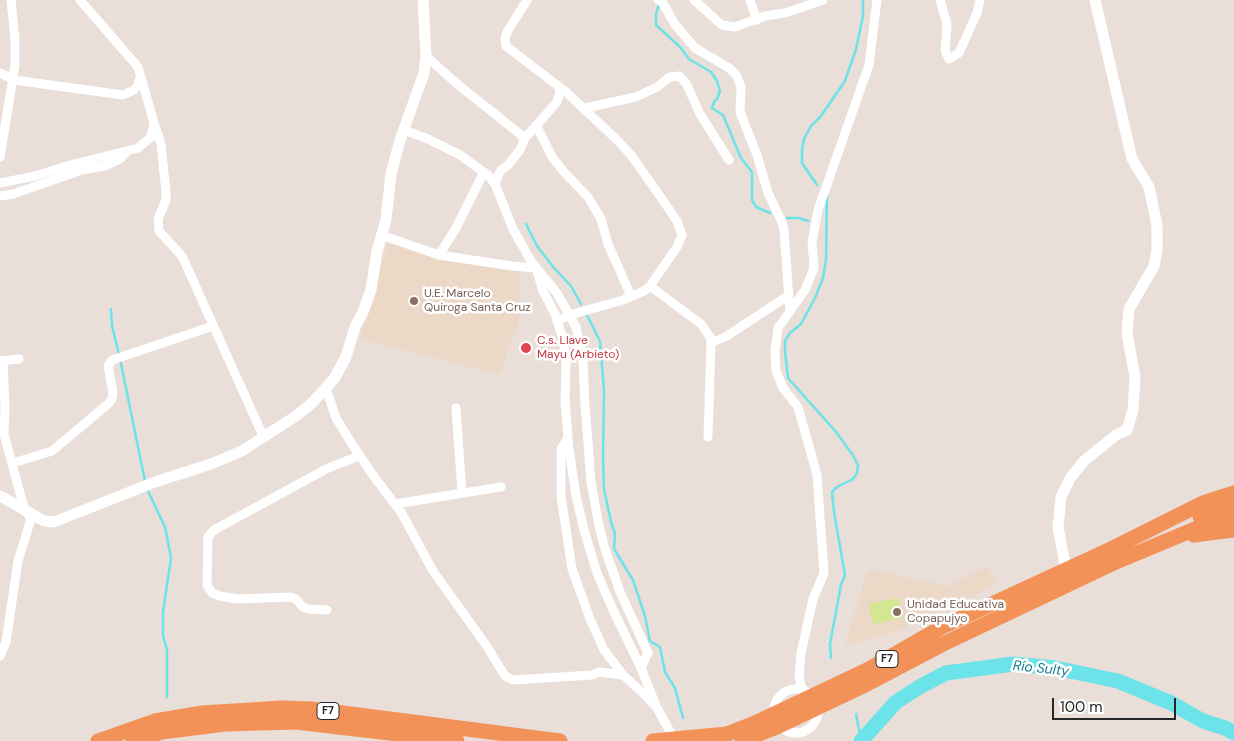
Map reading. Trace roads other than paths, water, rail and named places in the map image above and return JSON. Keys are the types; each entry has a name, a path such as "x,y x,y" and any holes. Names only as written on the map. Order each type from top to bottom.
{"highway":[{"name":"F7","path":"652,741 727,734 756,729 836,692 869,669 942,627 1113,548 1203,503 1234,493"},
{"name":"F7","path":"1170,538 1205,514 1234,505"},
{"name":"F7","path":"1170,538 1206,518 1234,511"},
{"name":"F7","path":"836,692 863,686 943,644 1170,538 1212,522 1234,517"},
{"name":"F7","path":"1170,538 1234,523"},
{"name":"F7","path":"1170,538 1234,530"},
{"path":"812,704 836,692"},
{"name":"F7","path":"98,741 155,721 250,709 282,708 312,709 560,741"},
{"path":"756,729 780,718"},
{"name":"F7","path":"132,741 162,732 258,722 296,722 457,741"},
{"name":"F7","path":"742,741 756,729"}],"street":[{"path":"0,157 14,80 15,39 11,0"},
{"path":"80,0 135,63 140,74 162,144 166,200 158,219 159,231 182,256 264,438"},
{"path":"0,496 44,520 54,522 154,482 229,458 264,438 296,416 326,388 341,368 355,327 371,290 381,235 386,220 391,174 424,73 426,56 423,0"},
{"path":"527,0 507,32 505,38 506,46 585,108 631,155 680,228 682,235 681,241 650,286 623,300 570,314 557,321"},
{"path":"658,0 663,3 674,23 695,48 729,68 737,76 741,87 740,112 757,155 768,193 782,222 790,312"},
{"path":"686,0 706,11"},
{"path":"694,0 722,25 731,28 739,27 765,16 785,14 823,0"},
{"path":"750,0 757,20"},
{"path":"780,718 805,731 812,704 799,676 801,653 813,599 824,573 817,475 798,408 783,388 776,371 775,351 778,328 805,290 814,268 812,242 818,210 869,65 877,0"},
{"path":"940,0 948,24 945,52 949,59 959,54 977,13 980,0"},
{"path":"1066,570 1058,527 1061,497 1084,461 1116,435 1127,430 1133,410 1135,377 1127,333 1129,308 1154,266 1157,250 1156,225 1149,187 1132,159 1095,0"},
{"path":"426,56 456,83 525,138"},
{"path":"0,73 14,80 123,94 134,90 138,85 140,74"},
{"path":"585,108 636,97 657,87 670,77 679,76 686,84 700,114 729,160"},
{"path":"495,184 500,171 520,150 525,138 560,97 558,86"},
{"path":"2,183 138,148 151,137 154,123"},
{"path":"536,125 552,156 588,198 601,219 608,244 631,296"},
{"path":"404,130 428,139 460,155 484,172 495,184 513,229 536,268 557,293 576,327 583,359 592,482 598,520 620,592 648,653 641,668"},
{"path":"0,196 42,185 82,170 105,166 120,159 127,151"},
{"path":"439,255 456,228 484,172"},
{"path":"2,183 18,191"},
{"path":"381,235 439,255 536,268"},
{"path":"536,268 543,291 557,321 563,340 566,362 565,400 568,438 576,496 584,530 597,572 614,612 641,668 657,708 674,739"},
{"path":"650,286 701,324 706,330 711,343 708,437"},
{"path":"711,343 727,336 789,295"},
{"path":"13,463 52,451 112,400 113,393 108,366 112,360 213,326"},
{"path":"0,656 6,642 18,561 31,519 24,508 4,434 5,406 1,361 19,359"},
{"path":"326,388 336,418 359,456 395,504 433,571 486,644 505,676 514,680 599,672 623,675"},
{"path":"456,408 462,493"},
{"path":"568,438 561,449 561,496 572,569 599,640 623,675 657,708"},
{"path":"328,610 309,609 291,597 237,598 215,595 207,585 208,536 214,530 315,475 359,456"},
{"path":"395,504 501,487"}],"waterway":[{"path":"817,185 802,163 804,139 811,126 821,116 845,81 856,49 863,16 863,0"},
{"path":"659,4 656,14 656,25 680,47 689,59 711,72 717,81 720,91 712,108 723,115 741,158 752,172 752,200 756,207 770,213"},
{"path":"827,194 826,260 823,278 801,324 790,333 785,341 785,351 788,378 837,433 858,465 857,473 853,479 837,487 832,492 845,575 841,585 830,644 831,658"},
{"path":"787,218 799,218 808,221"},
{"path":"526,224 537,246 571,286 581,304"},
{"path":"111,309 112,326 119,354"},
{"path":"587,315 600,341 604,390 604,489 615,534 614,549 633,580 645,616 650,641 660,647 665,672 675,688 683,718"},
{"path":"120,359 145,481"},
{"path":"147,489 165,527 171,558 163,612 163,636 167,650 167,697"},
{"name":"Río Sulty","path":"861,741 896,702 946,673 1013,664 1055,668 1118,681 1171,703 1203,721 1234,733"},
{"path":"856,714 861,740"}],"place":[{"name":"U.E. Marcelo Quiroga Santa Cruz","path":"414,301"},
{"name":"C.s. Llave Mayu (Arbieto)","path":"526,348"},
{"name":"Unidad Educativa Copapujyo","path":"897,612"}]}
